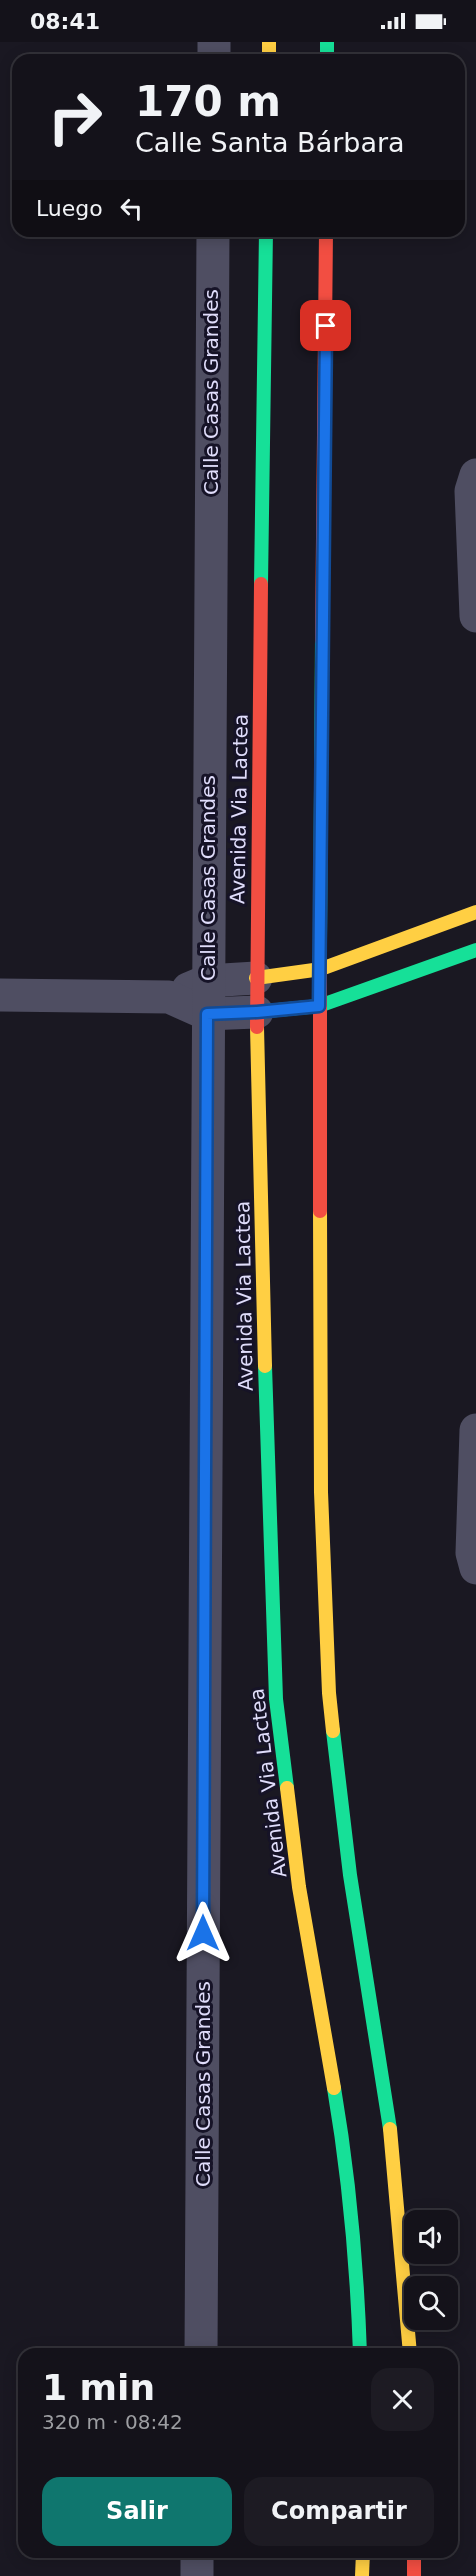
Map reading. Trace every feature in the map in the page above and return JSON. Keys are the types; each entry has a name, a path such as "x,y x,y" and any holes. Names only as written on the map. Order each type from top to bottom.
{"main road":[{"name":"Avenida Via Lactea","path":"266,237 256,978 268,1487 276,1699 299,1887 343,2140 358,2292 360,2348"},
{"path":"326,237 319,1006 321,1492 329,1693 350,1875 394,2151 410,2348"},
{"path":"256,978 321,969 476,912"},
{"path":"257,1012 319,1006 476,950"},
{"path":"362,2576 363,2558"},
{"path":"414,2558 414,2576"}],"street":[{"name":"Calle Casas Grandes","path":"201,2348 213,237"},
{"path":"476,475 471,491 476,616"},
{"path":"170,997 207,981 256,978"},
{"path":"0,995 170,997 207,1014 257,1012"},
{"path":"476,1430 472,1553 476,1568"},
{"path":"197,2558 197,2576"}],"traffic: fast":[{"path":"327,42 327,54"},
{"path":"261,584 266,237"},
{"path":"320,940 322,640"},
{"path":"257,1012 319,1006 476,950"},
{"path":"265,1366 276,1699 287,1788"},
{"path":"333,1731 350,1875 390,2129"},
{"path":"334,2088 352,2221 360,2348"}],"traffic: slow":[{"path":"269,42 269,54"},
{"path":"256,978 321,969 476,912"},
{"path":"257,1027 265,1366"},
{"path":"320,1211 321,1492 329,1693 333,1731"},
{"path":"287,1788 299,1887 334,2088"},
{"path":"390,2129 409,2348"},
{"path":"362,2576 363,2558"}],"traffic: jam":[{"path":"322,640 326,237"},
{"path":"257,1027 261,584"},
{"path":"320,940 320,1211"},
{"path":"414,2558 414,2576"}],"route":[{"path":"203,1933 207,1014 319,1006 326,326"}]}
